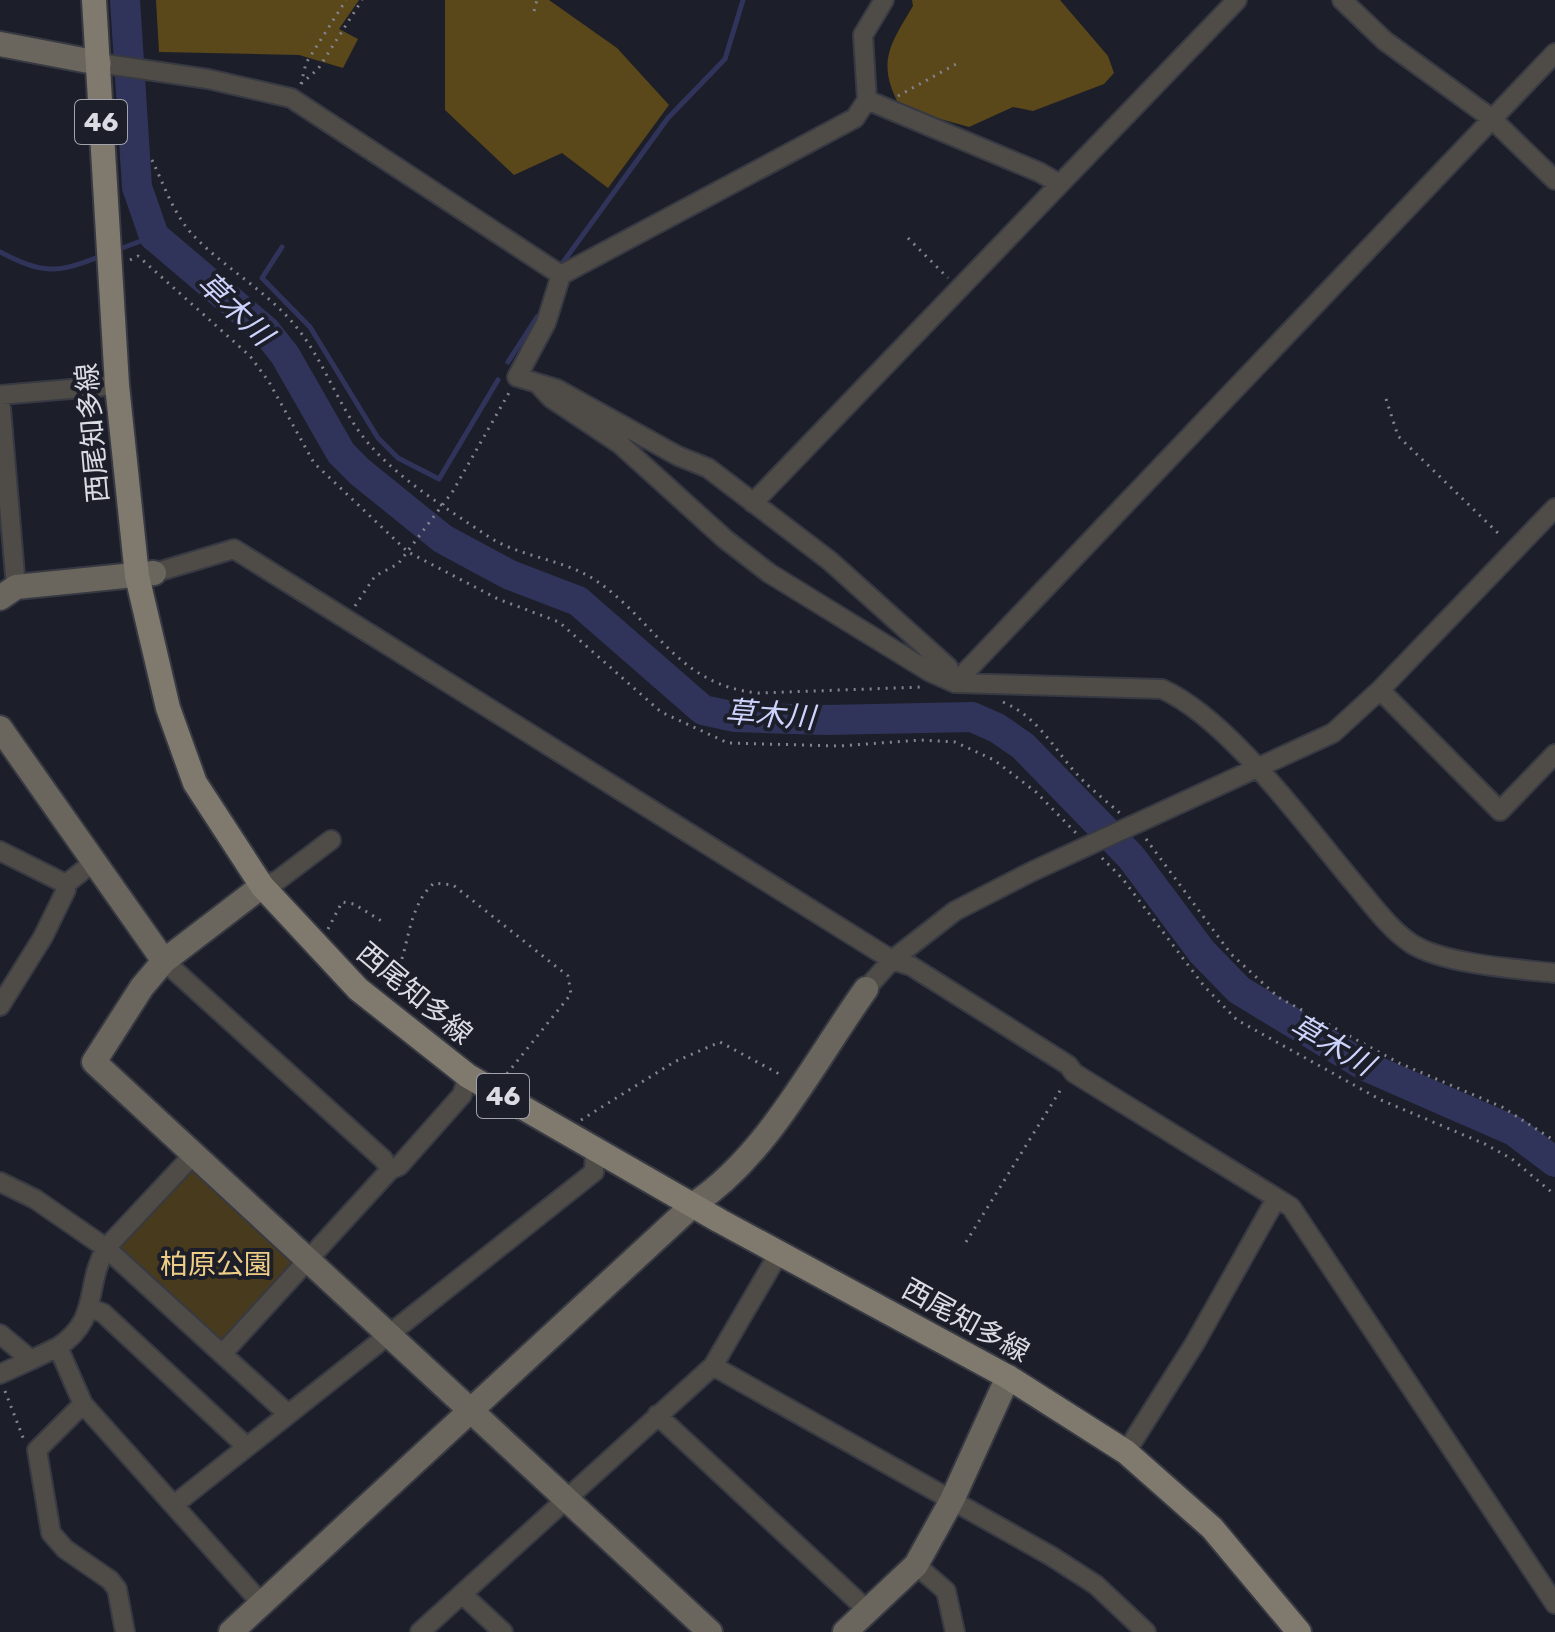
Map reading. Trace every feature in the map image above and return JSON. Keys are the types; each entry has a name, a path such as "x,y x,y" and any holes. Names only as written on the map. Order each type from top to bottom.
{"main road":[{"name":"西尾知多線","path":"94,0 108,65 108,244 117,266 117,385 168,708 195,783 262,886 315,945 376,1004 468,1076 779,1253 1008,1377 1126,1452 1212,1528 1299,1632"}],"street":[{"path":"874,102 863,35 884,0"},
{"path":"753,503 1237,0"},
{"path":"1342,0 1385,41 1491,118 1555,180"},
{"path":"0,44 108,65 296,91 561,275"},
{"path":"955,683 1555,53"},
{"path":"874,102 1039,172 1058,183"},
{"path":"874,102 845,126 561,275 549,315 517,377 557,389 678,456 708,468 830,561 948,667 955,683"},
{"path":"538,384 551,398 620,444 725,539 769,573 883,645 955,683 1162,689 1185,700 1259,768 1387,923 1414,945 1483,966 1555,973"},
{"path":"117,385 0,396 8,593 145,574 234,549 892,960 911,966 1072,1071 1291,1207 1555,1604"},
{"path":"231,1632 694,1204 713,1192 773,1126 866,989 892,960 955,911 1033,871 1333,733 1380,690 1555,508"},
{"path":"1380,690 1500,811 1555,754"},
{"path":"0,728 164,961 383,1159 390,1170"},
{"path":"331,840 278,880 262,886 164,961 142,987 94,1062 710,1632"},
{"path":"0,851 66,884"},
{"path":"66,884 95,861"},
{"path":"0,1006 43,937 66,884"},
{"path":"222,1354 462,1095 468,1076"},
{"path":"175,1504 594,1172 595,1149"},
{"path":"0,1377 58,1347 77,1333 89,1308 96,1272 106,1248 194,1154"},
{"path":"0,1182 54,1210 106,1248 288,1414"},
{"path":"1126,1452 1195,1343 1276,1199"},
{"path":"420,1632 713,1366 779,1253"},
{"path":"89,1308 103,1313 247,1447"},
{"path":"0,1334 31,1360"},
{"path":"58,1347 83,1404 262,1604"},
{"path":"713,1366 1096,1585 1146,1632"},
{"path":"845,1632 916,1565 952,1500 1008,1377"},
{"path":"83,1404 40,1444 36,1460 51,1533 65,1549 110,1580 117,1589 125,1632"},
{"path":"657,1415 866,1609"},
{"path":"916,1565 946,1591 955,1632"},
{"path":"462,1594 503,1632"}],"path":[{"path":"296,91 306,63 346,0"},
{"path":"296,91 318,69 362,0"},
{"path":"534,11 537,0"},
{"path":"874,102 958,63"},
{"path":"152,160 192,234 280,308 310,345 363,436 401,473 490,538 557,561 600,583 678,658 701,675 732,689 759,693 844,692 955,683"},
{"path":"908,238 960,290"},
{"path":"117,266 138,256 174,291 231,335 269,382 314,463 408,552 498,599 559,622 661,712 710,737 756,745 955,742 994,760 1036,792 1095,845 1204,986 1237,1020 1381,1100 1485,1144 1512,1159 1555,1195"},
{"path":"347,618 375,576 398,564 443,504 517,377"},
{"path":"1386,399 1394,426 1407,447 1515,550"},
{"path":"996,700 1036,723 1057,745 1073,769 1130,829 1231,954 1278,997 1399,1063 1502,1107 1555,1141"},
{"path":"376,1004 401,965 415,906 434,883 453,885 568,976 571,984 571,994 505,1076 497,1093"},
{"path":"315,945 324,936 342,902 354,904 383,922"},
{"path":"571,1135 588,1113 674,1062 720,1042 801,1086"},
{"path":"966,1242 1072,1071"},
{"path":"0,1377 21,1428 27,1455 36,1460"}],"green space":[{"name":"柏原公園","path":"190,1164 291,1250 292,1271 222,1354 114,1246"}],"shaded area":[{"path":"156,0 359,0 339,29 358,39 343,68 299,55 159,52"},
{"path":"445,0 549,0 617,48 669,105 608,188 562,153 514,175 445,110"},
{"path":"912,0 1060,0 1108,56 1114,73 1104,84 1033,111 1013,107 969,127 901,108 893,93 887,67 892,44 913,6"}],"waterway":[{"name":"草木川","path":"125,0 137,187 154,236 266,331 285,355 341,453 360,472 443,539 510,575 578,601 703,710 735,717 825,720 972,717 997,728 1023,746 1131,857 1202,952 1239,990 1365,1066 1514,1131 1555,1162"},
{"path":"561,265 668,118 725,59 743,0"},
{"path":"117,250 154,236"},
{"path":"282,247 262,278 310,327 378,438 398,458 439,479 498,380"},
{"path":"0,252 39,268 50,269 72,266 101,256"},
{"path":"508,362 537,317"}]}
